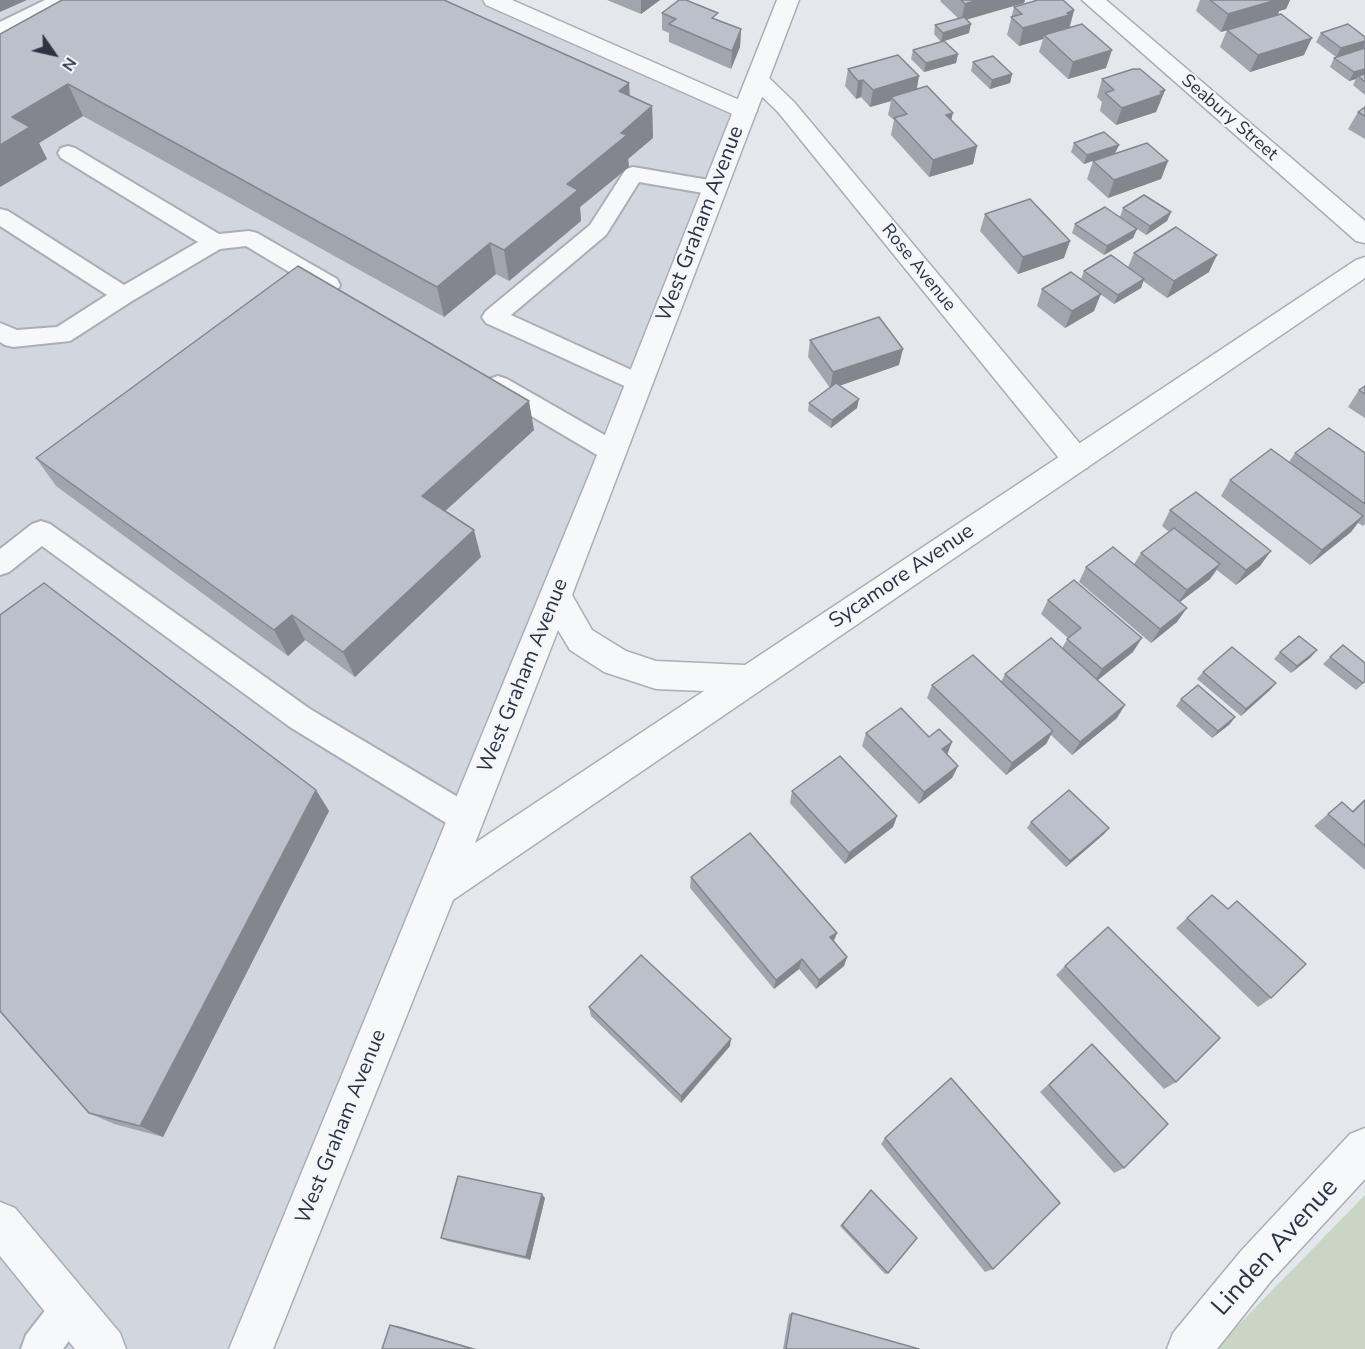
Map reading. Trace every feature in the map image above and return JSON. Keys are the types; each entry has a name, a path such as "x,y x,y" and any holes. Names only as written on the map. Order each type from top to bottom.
{"street":[{"path":"494,0 745,111"},
{"name":"West Graham Avenue","path":"251,1349 613,453 788,0"},
{"name":"Seabury Street","path":"1093,0 1365,235"},
{"name":"Rose Avenue","path":"757,79 786,107 1077,460"},
{"name":"Sycamore Avenue","path":"439,888 1365,266"},
{"path":"555,596 581,640 616,662 656,675 750,679"},
{"name":"Linden Avenue","path":"1189,1349 1256,1266 1365,1149"},
{"path":"0,1223 104,1349"}],"lane":[{"path":"0,29 60,0"},
{"path":"68,153 215,242"},
{"path":"640,384 494,317 598,230 633,174 715,188"},
{"path":"0,216 124,295"},
{"path":"0,331 13,339 62,335 124,295 215,242 249,238 350,298"},
{"path":"481,375 613,453"},
{"path":"0,564 41,531 300,718 467,819"},
{"path":"40,1349 70,1308"}],"shaded area":[{"path":"0,0 492,0 751,114 255,1349 0,1349"}],"green space":[{"path":"1365,1195 1365,1349 1215,1349"}],"building":[{"path":"62,0 444,0 629,83 619,91 652,106 621,133 627,135 567,184 578,190 504,250 490,243 437,287 68,84 12,117 30,127 0,145 0,34"},
{"path":"679,0 686,0 718,13 712,18 741,29 732,51 669,24 676,19 662,13"},
{"path":"961,0 977,0 965,4"},
{"path":"1038,0 1063,0 1074,10 1067,13 1069,15 1023,28 1011,17 1022,14 1014,7"},
{"path":"1210,0 1276,0 1228,14"},
{"path":"1281,14 1312,38 1258,55 1227,30"},
{"path":"964,17 971,24 943,33 935,25"},
{"path":"1082,24 1112,50 1073,62 1044,35"},
{"path":"1348,24 1365,37 1365,41 1341,48 1321,33"},
{"path":"944,41 958,54 926,63 913,50"},
{"path":"1365,48 1365,69 1354,72 1334,58"},
{"path":"898,55 919,76 873,90 863,80 858,81 848,69"},
{"path":"993,56 1012,74 992,80 973,62"},
{"path":"1140,69 1165,90 1160,92 1163,94 1122,108 1105,93 1114,90 1102,79"},
{"path":"1365,74 1365,82 1358,76"},
{"path":"927,86 953,113 946,115 977,146 933,160 894,118 907,114 891,97"},
{"path":"1365,107 1365,116 1358,112"},
{"path":"1104,132 1119,145 1087,155 1074,143"},
{"path":"1147,143 1168,161 1114,180 1093,161"},
{"path":"1144,195 1171,212 1150,226 1123,208"},
{"path":"1030,199 1070,241 1023,257 985,214"},
{"path":"1105,207 1137,229 1107,246 1075,224"},
{"path":"1176,227 1217,255 1174,281 1134,253"},
{"path":"1111,255 1144,279 1118,295 1084,271"},
{"path":"298,266 529,401 422,496 474,530 343,652 292,615 274,630 36,458"},
{"path":"1071,272 1101,294 1072,311 1042,289"},
{"path":"879,317 903,349 833,372 810,340"},
{"path":"836,383 859,399 832,420 809,403"},
{"path":"1365,386 1365,394 1359,390"},
{"path":"1329,428 1365,453 1365,504 1295,453"},
{"path":"1271,449 1363,516 1322,550 1230,480"},
{"path":"1196,492 1271,551 1246,570 1170,510"},
{"path":"1174,528 1220,564 1187,590 1141,553"},
{"path":"1113,547 1187,608 1160,629 1086,567"},
{"path":"1074,580 1142,638 1102,669 1067,639 1081,628 1048,600"},
{"path":"44,583 316,790 140,1126 89,1113 0,1011 0,615"},
{"path":"1299,636 1317,650 1297,666 1280,652"},
{"path":"1051,638 1125,705 1080,742 1005,674"},
{"path":"1343,645 1365,663 1363,683 1330,657"},
{"path":"1232,647 1276,683 1246,709 1203,672"},
{"path":"973,655 1053,731 1012,763 932,685"},
{"path":"1198,685 1235,717 1218,731 1181,699"},
{"path":"901,708 929,737 939,729 952,742 942,749 958,766 924,792 866,733"},
{"path":"840,756 897,816 849,853 792,791"},
{"path":"1069,790 1109,828 1070,861 1031,822"},
{"path":"1365,800 1365,846 1328,814 1342,802 1353,812"},
{"path":"750,833 837,933 830,937 847,957 819,980 802,959 776,980 691,877"},
{"path":"1212,895 1228,909 1237,901 1306,964 1271,998 1187,918"},
{"path":"1108,927 1220,1038 1176,1082 1065,966"},
{"path":"641,955 731,1039 681,1096 589,1007"},
{"path":"1092,1044 1168,1124 1124,1168 1049,1085"},
{"path":"951,1078 1060,1203 993,1269 885,1138"},
{"path":"458,1176 542,1194 526,1257 441,1238"},
{"path":"871,1190 917,1238 888,1273 842,1225"},
{"path":"792,1313 919,1349 786,1349"},
{"path":"390,1325 473,1349 382,1349"}]}
